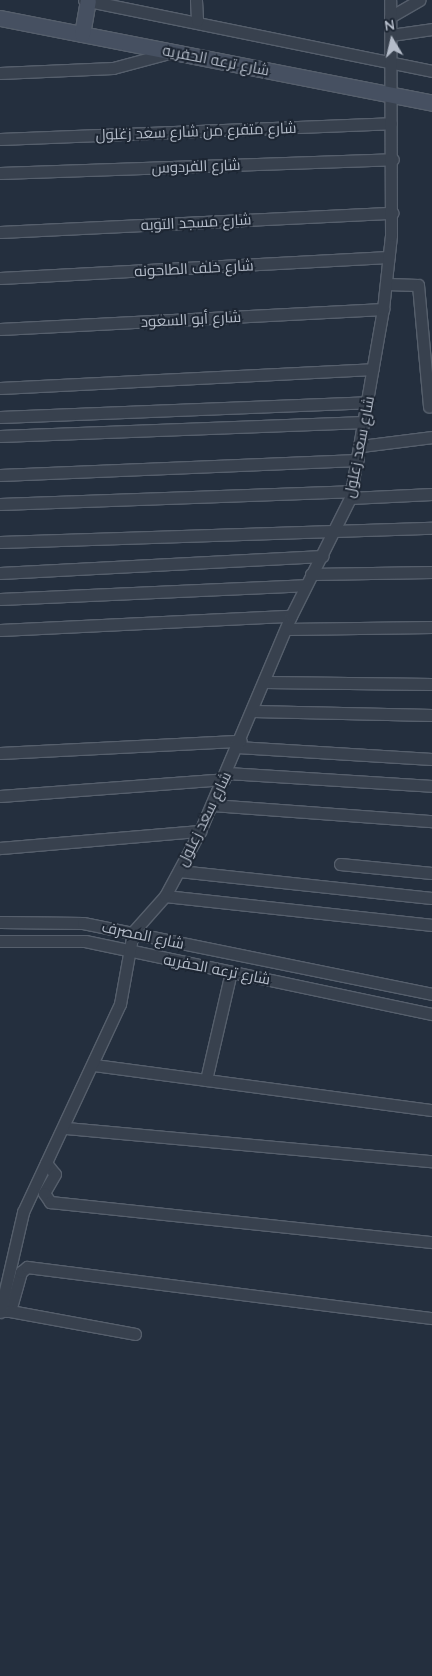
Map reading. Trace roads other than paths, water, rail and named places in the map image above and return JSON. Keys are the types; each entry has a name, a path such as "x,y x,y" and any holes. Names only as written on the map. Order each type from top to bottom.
{"street":[{"path":"82,34 86,0 197,21 432,71"},
{"path":"196,0 197,21"},
{"name":"شارع سعد زعلول","path":"133,932 165,896 200,831 253,712 291,616 305,585 336,532 350,495 361,446 383,309 393,212 390,0"},
{"path":"390,17 419,0"},
{"name":"شارع ترعه الحفريه","path":"0,18 432,103"},
{"path":"391,35 432,29"},
{"path":"0,73 113,68 174,52"},
{"name":"شارع متفرع من شارع سعد زغلول","path":"0,139 391,123"},
{"name":"شارع الفردوس","path":"0,173 393,159"},
{"name":"شارع مسجد التوبه","path":"0,232 393,212"},
{"name":"شارع خلف الطاحونه","path":"0,278 388,257"},
{"path":"386,284 418,285 429,407"},
{"name":"شارع أبو السعود","path":"0,329 383,309"},
{"path":"0,388 373,369"},
{"path":"0,417 368,402"},
{"path":"0,436 365,422"},
{"path":"361,446 432,437"},
{"path":"0,475 358,460"},
{"path":"0,504 432,494"},
{"path":"0,542 432,528"},
{"path":"0,573 323,556"},
{"path":"311,574 432,572"},
{"path":"0,599 305,585"},
{"path":"0,630 291,616"},
{"path":"286,629 432,627"},
{"path":"265,682 432,684"},
{"path":"253,712 432,715"},
{"path":"0,753 239,744 432,758"},
{"path":"0,796 225,776 432,786"},
{"path":"212,805 432,820"},
{"path":"0,848 200,831"},
{"path":"340,864 432,873"},
{"path":"179,871 432,898"},
{"path":"165,896 432,925"},
{"name":"شارع المصرف","path":"0,922 50,919 133,932 432,994"},
{"path":"4,1312 23,1212 46,1163 66,1128 120,1004 126,952 133,932"},
{"name":"شارع ترعه الحفريه","path":"0,941 67,938 126,952 432,1014"},
{"path":"206,1080 231,972"},
{"path":"94,1065 432,1110"},
{"path":"66,1128 432,1161"},
{"path":"46,1163 55,1174 44,1193 50,1202 432,1242"},
{"path":"4,1312 21,1272 27,1267 432,1318"},
{"path":"4,1312 135,1334"}]}
